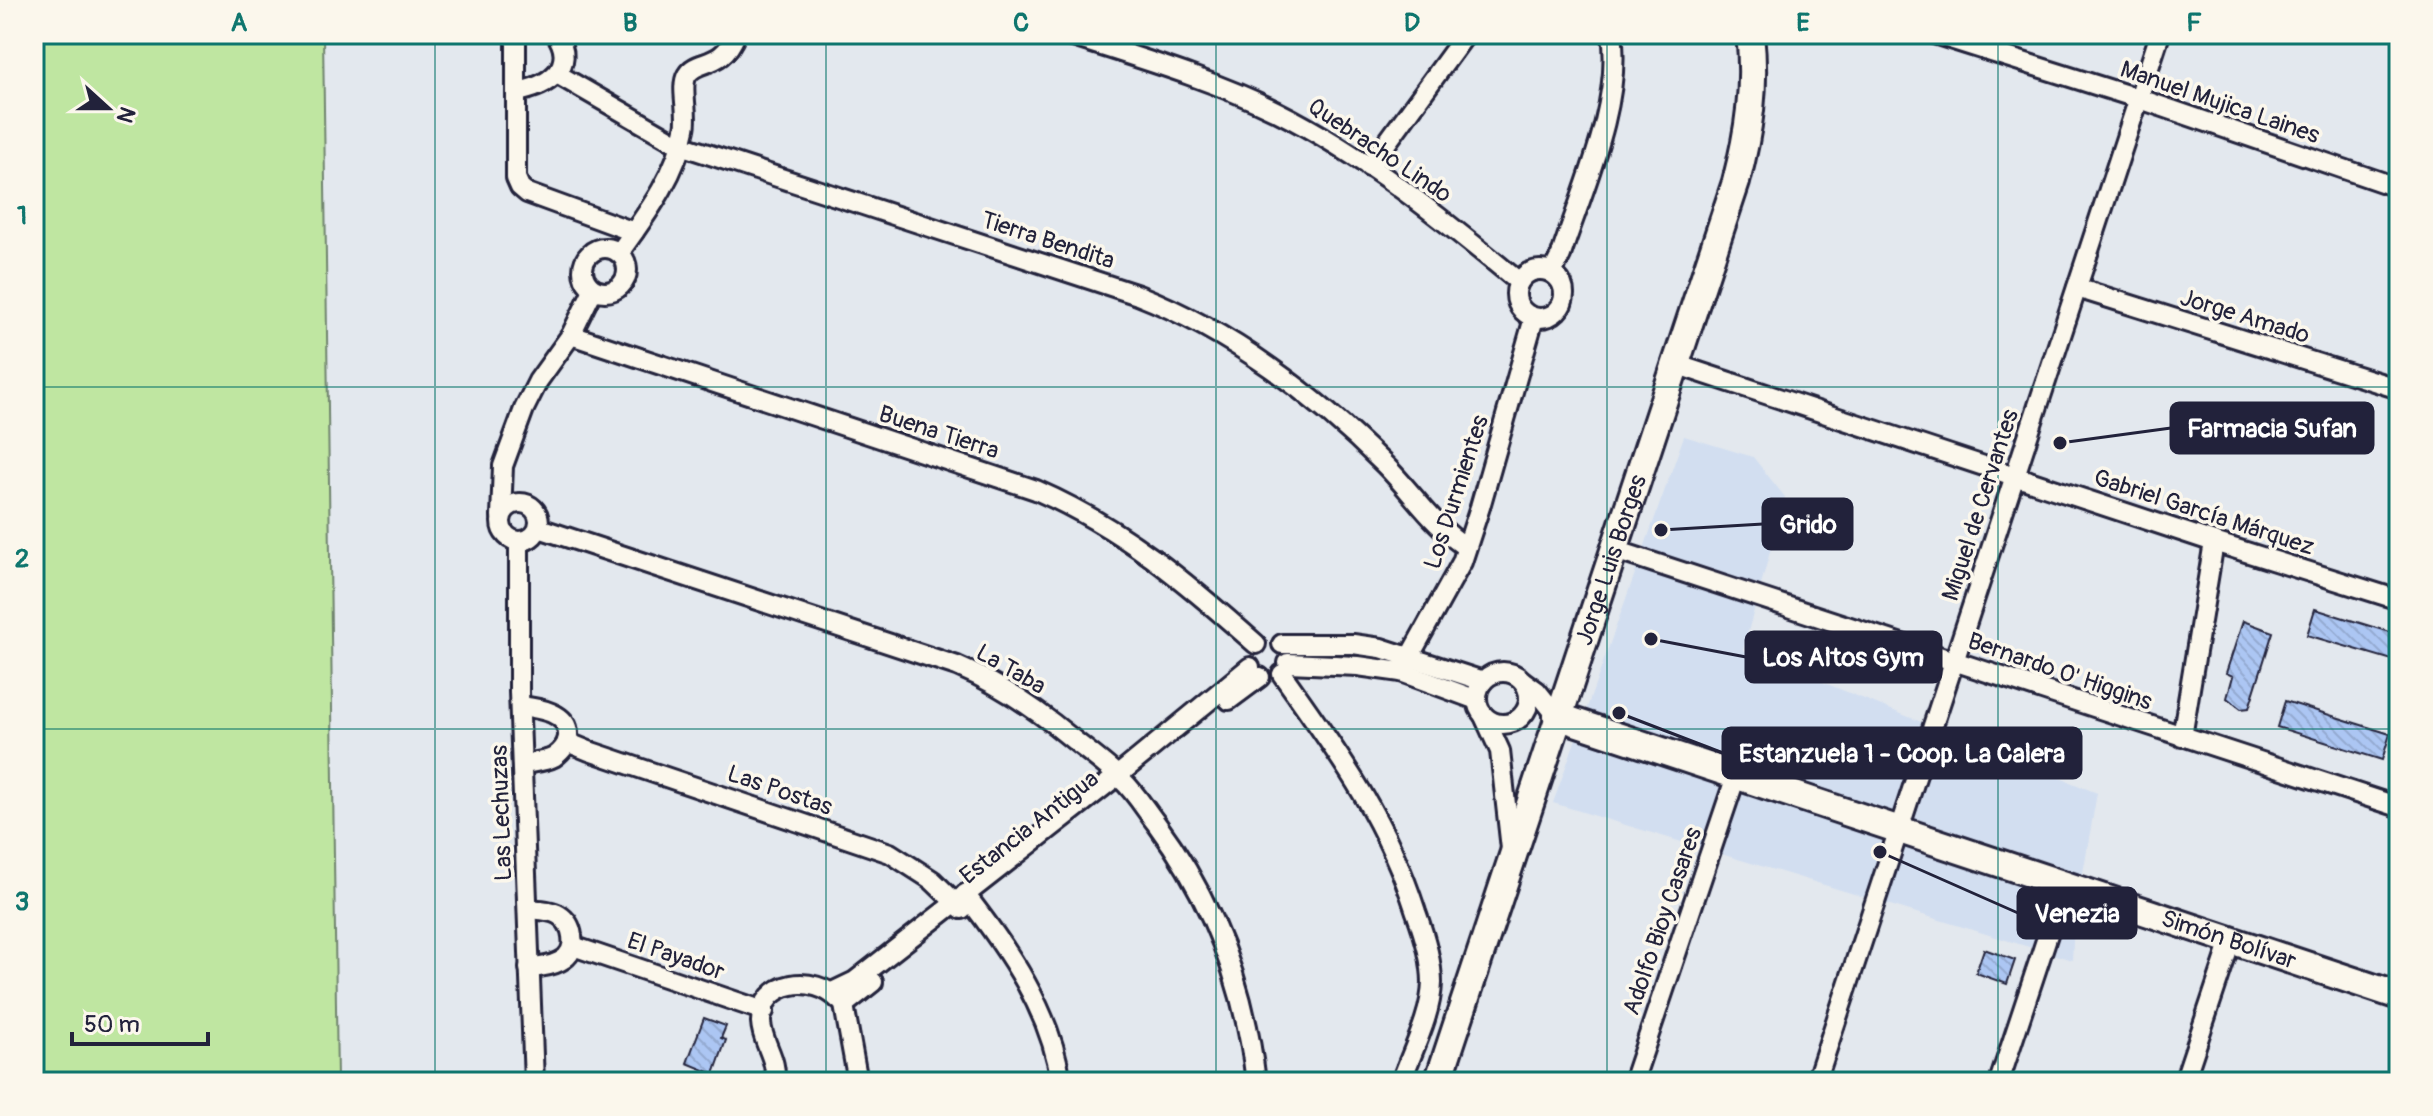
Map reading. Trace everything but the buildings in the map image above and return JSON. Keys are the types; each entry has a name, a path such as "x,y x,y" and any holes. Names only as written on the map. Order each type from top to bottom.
{"street":[{"path":"516,34 516,178 520,187 527,193 634,232"},
{"path":"516,92 548,83 557,74 563,48 556,34"},
{"path":"619,253 668,178 687,113 685,79 690,71 713,63 726,54 736,34"},
{"name":"Quebracho Lindo","path":"1064,34 1251,99 1315,132 1369,167 1519,282"},
{"path":"1369,167 1466,34"},
{"path":"1552,273 1561,255 1610,105 1614,79 1612,34"},
{"name":"Jorge Luis Borges","path":"1438,1082 1557,716 1615,550 1746,142 1754,85 1750,34"},
{"name":"Manuel Mujica Laines","path":"1934,34 2140,99 2399,188"},
{"name":"Miguel de Cervantes","path":"1816,1082 2160,34"},
{"name":"Tierra Bendita","path":"557,74 680,145 1138,295 1186,316 1242,349 1309,398 1356,437 1449,537 1466,547"},
{"path":"605,248 619,253 627,273 620,286 607,293 593,290 584,278 586,257 605,248"},
{"path":"1530,272 1552,273 1562,284 1561,306 1549,316 1534,318 1527,315 1517,304 1519,282 1530,272"},
{"name":"Jorge Amado","path":"2077,288 2399,389"},
{"path":"501,480 510,494 538,515 539,528 531,538 519,542 504,533 501,516 501,480 503,466 538,381 571,335 593,290"},
{"name":"Los Durmientes","path":"1405,664 1449,588 1466,547 1534,318"},
{"name":"Buena Tierra","path":"571,335 1067,503 1124,536 1186,581 1256,644"},
{"name":"Gabriel García Márquez","path":"1675,364 2399,600"},
{"path":"501,516 508,507 524,503"},
{"name":"La Taba","path":"539,528 976,674 1037,710 1121,779 1178,854 1221,936 1235,975 1251,1036 1256,1082"},
{"name":"Las Lechuzas","path":"519,542 520,706 534,1082"},
{"path":"2182,737 2214,542"},
{"name":"Bernardo O' Higgins","path":"1615,550 2399,807"},
{"path":"1405,664 1285,669 1271,679 1255,672 1250,654 1256,644 1266,639 1282,644 1353,644 1458,682 1483,681 1490,675 1508,672 1523,681 1529,697 1525,712 1519,718 1497,724 1458,682"},
{"path":"1282,644 1288,653 1285,669 1368,799 1402,869 1425,940 1432,983 1429,1001 1401,1082"},
{"name":"Estancia Antigua","path":"838,998 1255,672"},
{"path":"1483,681 1480,708 1500,751 1512,858"},
{"name":"Simón Bolívar","path":"1523,681 1537,691 1557,716"},
{"path":"520,706 547,710 559,716 568,732 567,742 553,757 523,764"},
{"name":"Simón Bolívar","path":"1525,712 1537,711 1557,716 2399,996"},
{"name":"Las Postas","path":"567,742 890,853 964,902 1010,956 1033,997 1047,1029 1061,1082"},
{"name":"Adolfo Bioy Casares","path":"1633,1082 1736,776"},
{"path":"1999,1082 2064,886"},
{"path":"529,909 558,914 572,932 573,946 567,957 557,964 529,968"},
{"path":"2184,1082 2231,941"},
{"name":"El Payador","path":"573,946 764,1011"},
{"path":"774,1082 777,1068 761,1021 772,995 789,984 817,986 838,998 858,1082"}],"shaded area":[{"path":"1684,436 1753,457 1785,497 1743,650 2097,793 2074,924 2072,960 1553,803"}],"green space":[{"path":"34,34 323,34 337,1082 34,1082"}],"place":[{"name":"Farmacia Sufan","path":"2060,443"},
{"name":"Grido","path":"1661,530"},
{"name":"Los Altos Gym","path":"1651,639"},
{"name":"Estanzuela 1 - Coop. La Calera","path":"1619,713"},
{"name":"Venezia","path":"1880,852"}]}
